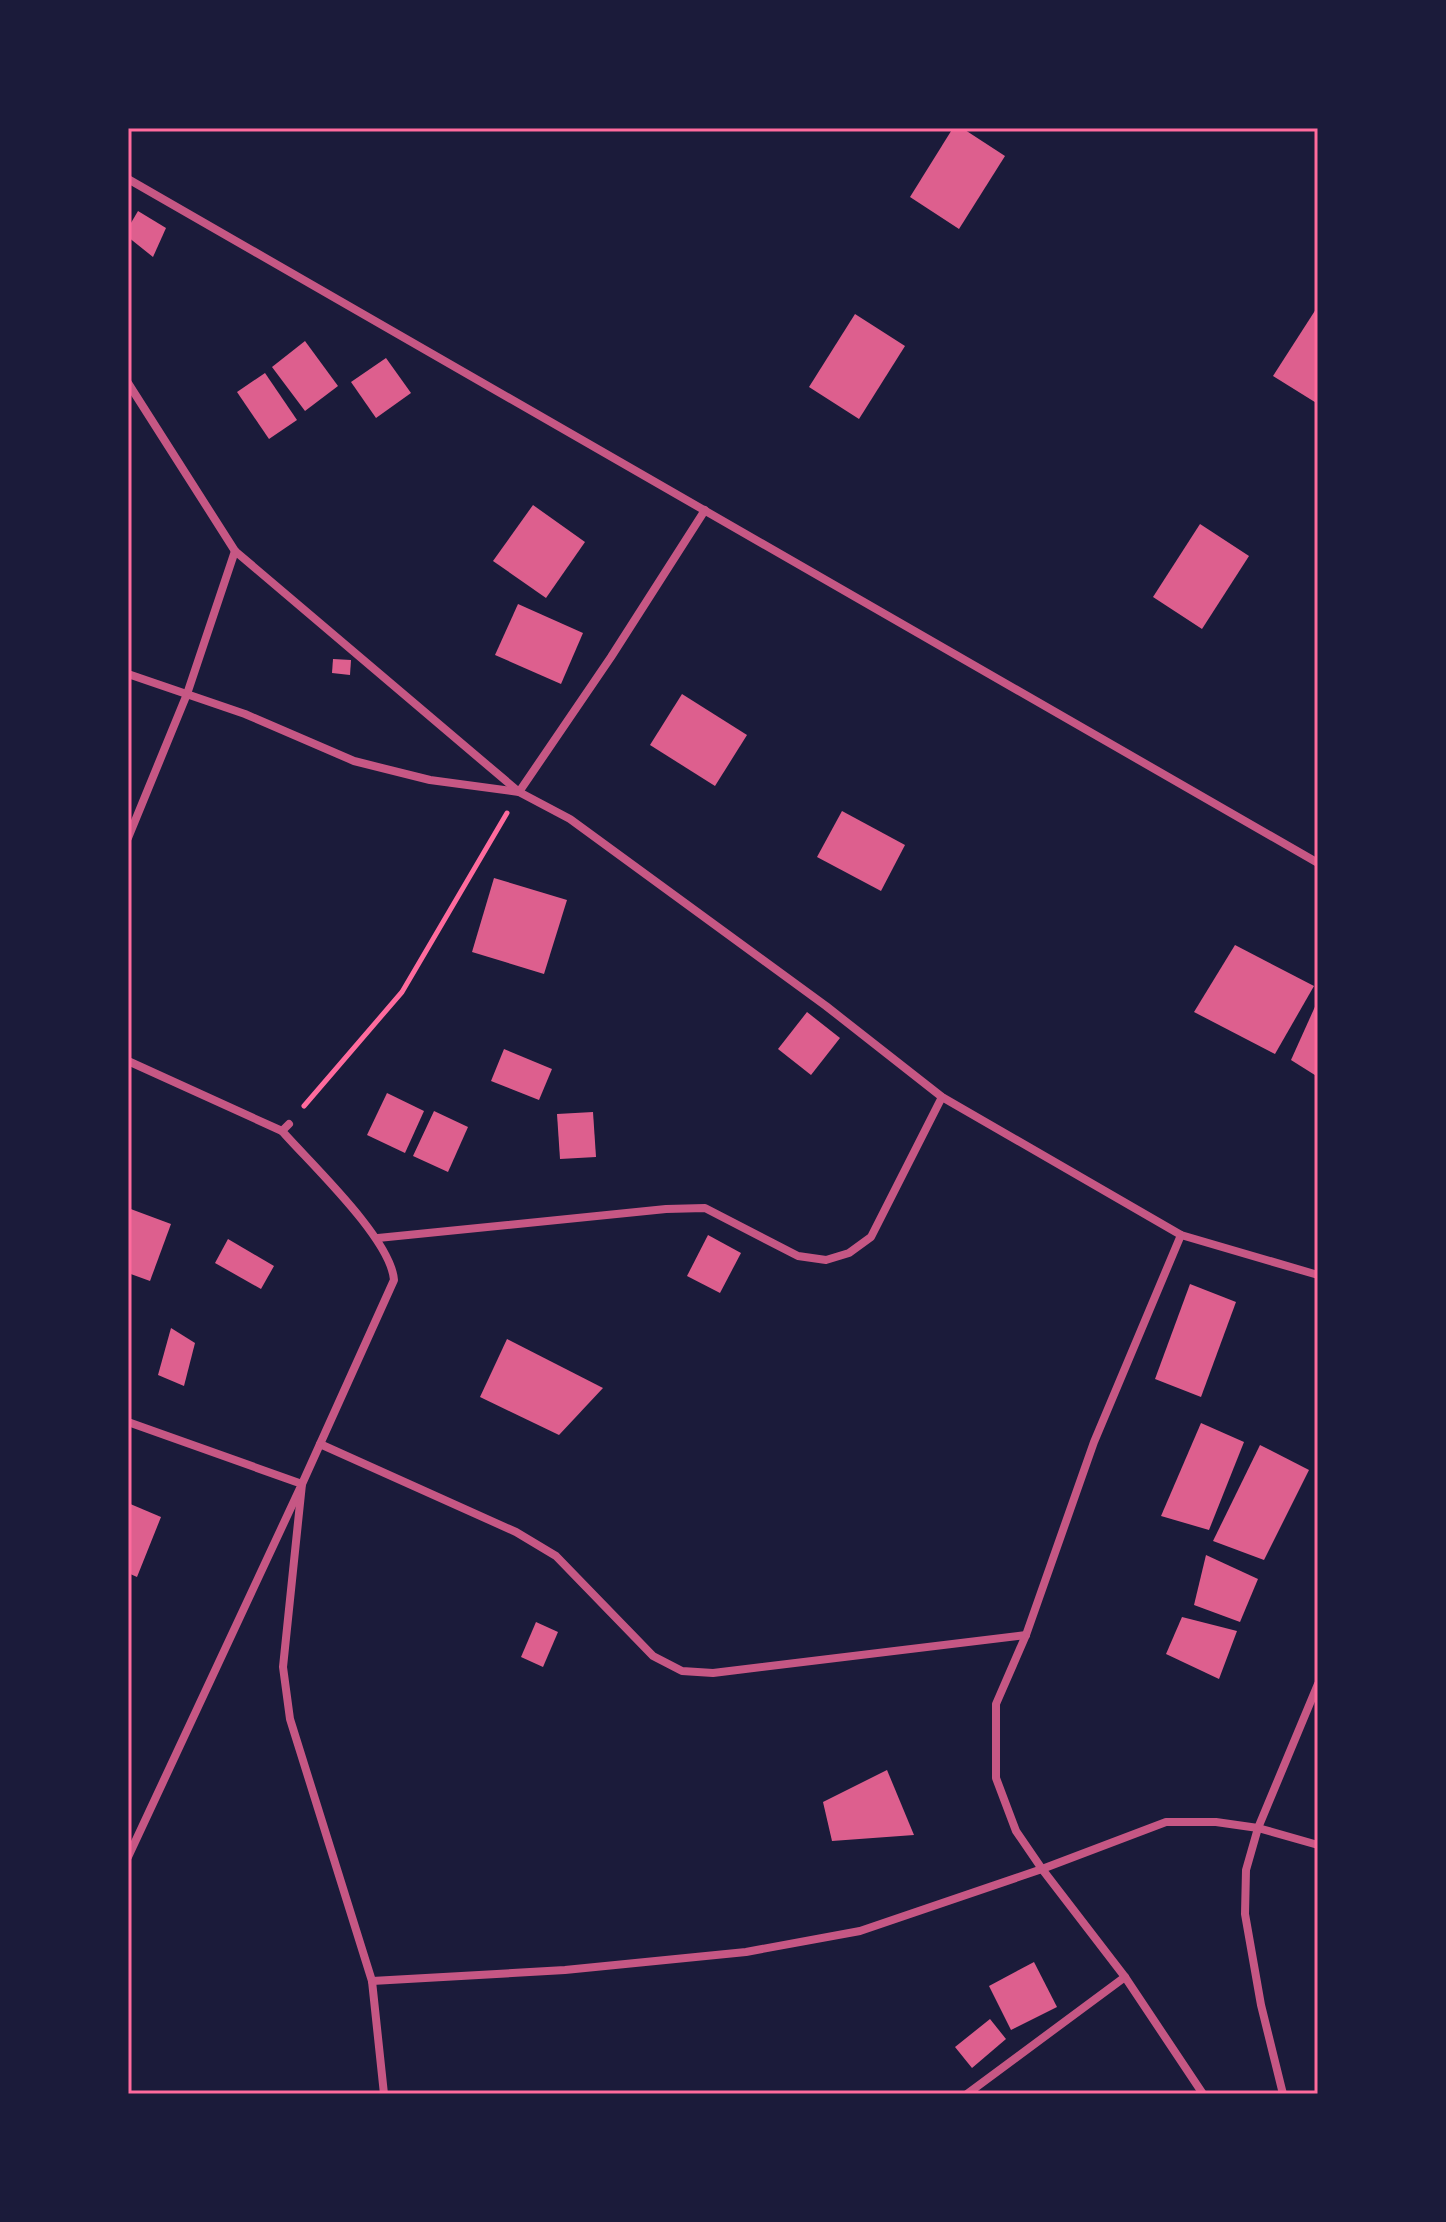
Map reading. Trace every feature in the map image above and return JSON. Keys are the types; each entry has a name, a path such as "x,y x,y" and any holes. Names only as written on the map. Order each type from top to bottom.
{"street":[{"path":"128,179 1318,863"},
{"path":"128,383 235,551 519,792 570,819 826,1006 942,1097 1181,1235 1318,1275"},
{"path":"519,792 611,657 705,510"},
{"path":"128,838 187,694 235,551"},
{"path":"128,674 245,714 354,761 430,780 519,792"},
{"path":"128,1061 286,1128 378,1238 393,1267 394,1280 128,1857"},
{"path":"378,1238 666,1209 705,1208 798,1256 826,1260 849,1253 871,1237 942,1097"},
{"path":"1181,1235 1094,1442 1026,1635 996,1704 996,1778 1016,1831 1125,1977 1203,2094"},
{"path":"128,1422 302,1484"},
{"path":"320,1444 516,1532 556,1556 653,1656 682,1671 713,1673 1026,1635"},
{"path":"302,1484 283,1667 290,1719 372,1981 384,2094"},
{"path":"1283,2094 1261,2005 1245,1914 1246,1870 1258,1828 1318,1684"},
{"path":"372,1981 565,1970 746,1952 860,1931 1042,1869 1166,1822 1216,1822 1258,1828 1318,1845"},
{"path":"967,2094 1125,1977"}],"path":[{"path":"286,1128 402,992 519,792"}],"building":[{"path":"953,128 962,128 1005,156 959,229 910,197"},
{"path":"138,211 166,228 153,257 128,237 128,228"},
{"path":"1318,306 1318,404 1273,376"},
{"path":"855,314 905,346 859,419 809,387"},
{"path":"305,341 338,386 305,411 272,367"},
{"path":"386,358 411,393 376,418 351,382"},
{"path":"265,373 297,420 269,439 237,392"},
{"path":"533,505 585,542 546,598 493,561"},
{"path":"1200,524 1249,556 1202,629 1153,597"},
{"path":"518,604 583,633 561,684 495,655"},
{"path":"333,659 351,660 350,675 332,673"},
{"path":"682,694 747,735 715,786 650,745"},
{"path":"842,811 905,845 881,891 817,857"},
{"path":"494,878 567,900 544,974 472,952"},
{"path":"1235,945 1314,986 1275,1054 1194,1012"},
{"path":"1318,1000 1318,1077 1291,1060"},
{"path":"807,1012 840,1038 811,1075 778,1049"},
{"path":"504,1049 552,1069 539,1100 491,1081"},
{"path":"387,1093 424,1111 405,1153 367,1135"},
{"path":"434,1111 468,1127 448,1172 413,1156"},
{"path":"593,1112 596,1157 560,1159 557,1114"},
{"path":"128,1208 171,1224 150,1281 128,1273"},
{"path":"708,1235 741,1253 720,1293 687,1276"},
{"path":"228,1239 274,1266 261,1289 215,1263"},
{"path":"1190,1284 1236,1302 1201,1397 1155,1379"},
{"path":"171,1328 195,1343 184,1386 158,1375"},
{"path":"507,1339 603,1388 559,1435 480,1397"},
{"path":"1201,1423 1244,1442 1209,1530 1161,1516"},
{"path":"1260,1445 1309,1470 1264,1560 1213,1541"},
{"path":"128,1503 161,1517 137,1577 128,1573"},
{"path":"1206,1555 1258,1579 1240,1622 1194,1605"},
{"path":"1182,1617 1237,1631 1219,1679 1166,1654"},
{"path":"536,1622 558,1632 543,1667 521,1657"},
{"path":"887,1770 914,1835 832,1841 823,1802"},
{"path":"1034,1962 1057,2007 1011,2030 989,1986"},
{"path":"990,2019 1006,2039 972,2068 955,2047"}]}
